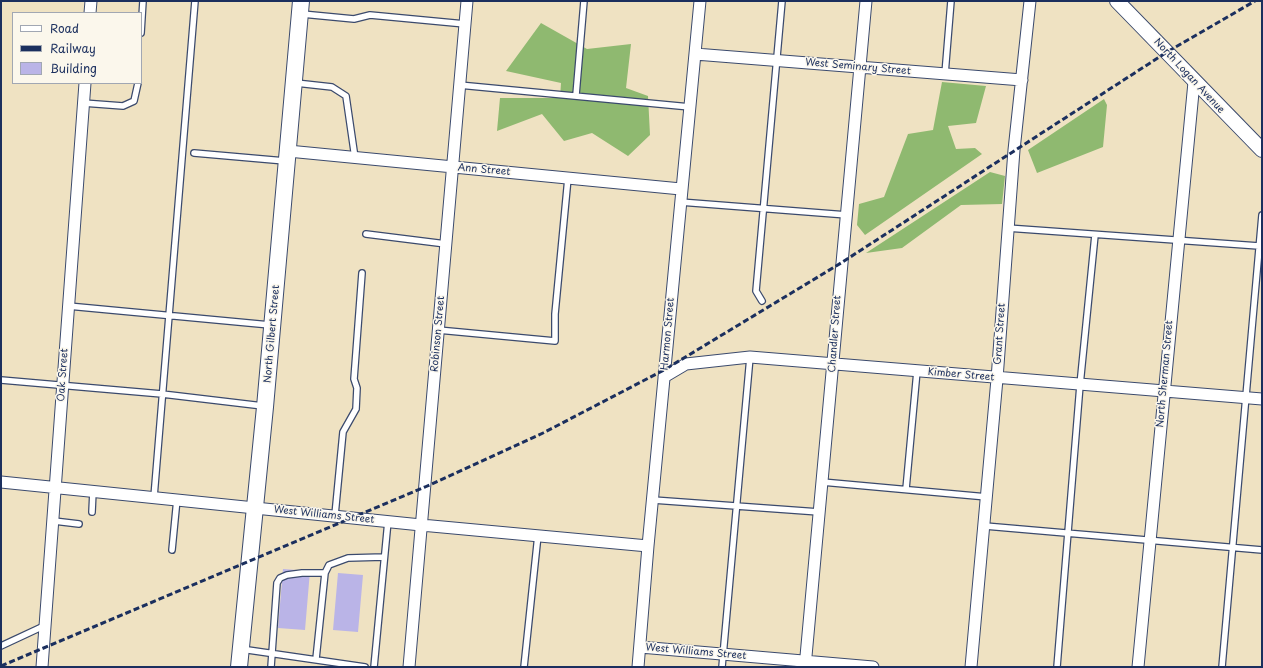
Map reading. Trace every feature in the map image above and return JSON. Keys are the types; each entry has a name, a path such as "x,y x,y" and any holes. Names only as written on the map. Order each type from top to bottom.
{"main road":[{"name":"North Gilbert Street","path":"239,667 273,325 300,7"}],"street":[{"path":"90,12 91,1"},
{"name":"Robinson Street","path":"409,667 467,1"},
{"name":"Harmon Street","path":"638,667 652,500 700,1"},
{"name":"Chandler Street","path":"806,664 841,263 847,215 866,1"},
{"name":"Grant Street","path":"972,667 997,379 1007,228 1030,1"},
{"name":"North Logan Avenue","path":"1117,1 1194,82 1262,150"},
{"name":"West Seminary Street","path":"694,54 1022,80"},
{"name":"North Sherman Street","path":"1138,667 1163,392 1194,82"},
{"name":"Oak Street","path":"42,667 54,521 62,386 85,84"},
{"name":"Ann Street","path":"288,156 355,158 681,189"},
{"name":"Kimber Street","path":"664,377 686,364 750,357 997,379 1262,399"},
{"name":"West Williams Street","path":"1,482 421,525 648,546"},
{"name":"West Williams Street","path":"640,647 723,654 806,664 873,667"}],"lane":[{"path":"142,17 143,1"},
{"path":"154,497 195,1"},
{"path":"576,95 584,1"},
{"path":"762,301 756,291 782,1"},
{"path":"945,74 951,1"},
{"path":"300,7 354,19 370,15 465,24"},
{"path":"294,83 332,87 346,96 355,158"},
{"path":"83,103 123,106 134,101 138,84"},
{"path":"459,86 576,95 690,107"},
{"path":"194,153 288,156"},
{"path":"438,330 555,342 555,314 568,178"},
{"path":"680,202 847,215"},
{"path":"1222,667 1231,547 1262,215"},
{"path":"1007,228 1178,240 1260,248"},
{"path":"366,234 446,244"},
{"path":"1057,667 1070,532 1080,385 1095,235"},
{"path":"335,516 343,432 356,409 357,388 354,380 362,272"},
{"path":"68,306 168,317 273,325"},
{"path":"722,667 750,357"},
{"path":"906,489 917,371"},
{"path":"1,380 162,394 265,406"},
{"path":"822,482 987,497"},
{"path":"92,512 93,491"},
{"path":"172,550 177,499"},
{"path":"652,500 819,512"},
{"path":"54,521 79,524"},
{"path":"374,667 388,521"},
{"path":"985,526 1070,532 1262,550"},
{"path":"524,667 538,535"},
{"path":"316,660 325,573 329,565 348,558 384,557"},
{"path":"270,666 277,583 280,578 287,575 302,573 325,573"},
{"path":"1,646 46,625"},
{"path":"241,649 316,660 332,664 365,667"}],"green space":[{"path":"541,23 587,49 631,44 626,88 648,96 650,135 628,156 592,133 564,141 542,114 497,131 500,98 560,98 561,83 506,71"},
{"path":"942,82 986,86 976,123 948,126 956,149 975,148 982,154 865,235 857,225 859,204 884,197 908,134 933,130"},
{"path":"1104,99 1107,105 1103,147 1037,173 1028,150"},
{"path":"990,172 1005,176 1002,204 961,205 902,248 866,253"}],"building":[{"path":"283,569 310,571 305,630 278,628"},
{"path":"338,573 363,575 358,632 333,630"}],"railway":[{"path":"1,666 425,487 543,433 664,370 841,263 1167,52 1255,1"}]}
